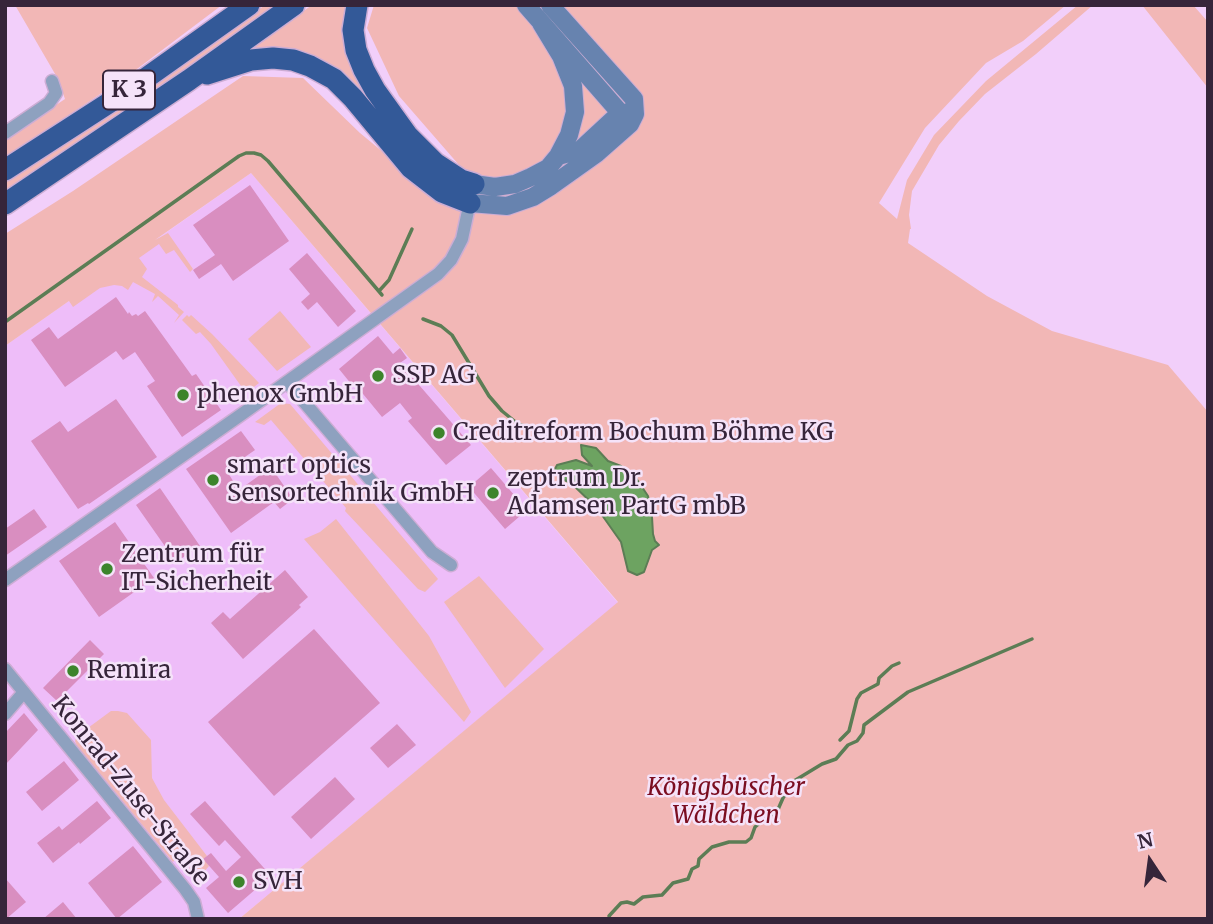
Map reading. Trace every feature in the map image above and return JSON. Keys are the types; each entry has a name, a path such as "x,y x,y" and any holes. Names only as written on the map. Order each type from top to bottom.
{"highway":[{"name":"K 3","path":"5,170 132,88 249,5"},
{"name":"K 3","path":"5,204 189,80 294,5"},
{"path":"357,5 353,30 356,50 375,90 408,136 435,163 461,180 472,193"},
{"path":"189,80 251,60 293,60 310,66 334,79 353,98 411,168 442,192 472,193"}],"street":[{"path":"526,5 625,118"},
{"path":"550,5 634,99 635,114 625,118 580,150 558,156"},
{"path":"472,193 515,184 548,168 569,135 575,112 573,86 561,56 541,23"},
{"path":"5,134 49,103 56,93 52,80"},
{"path":"472,193 507,206 533,197 596,154 625,118"},
{"path":"5,580 438,274 451,260 462,239 472,193"},
{"path":"287,382 432,552 451,565"},
{"name":"Konrad-Zuse-Straße","path":"5,669 185,889 194,902 198,919"},
{"name":"Konrad-Zuse-Straße","path":"5,714 24,692"}],"shaded area":[{"path":"251,173 618,603 239,919 5,919 5,346"},
{"path":"581,445 596,448 608,461 621,466 636,478 648,496 653,534 659,545 652,550 644,572 637,575 628,571 621,542 597,508 554,471 557,465 576,460 592,466 582,455"}],"green space":[{"path":"15,5 222,5 133,72 5,158 5,139 65,99 58,79"},
{"path":"265,5 280,5 5,193 5,180 208,46"},
{"name":"Königsbüscher Wäldchen","path":"312,5 349,5 346,32 453,184 459,165 399,96 367,28 374,5 1066,5 1023,41 986,63 925,128 879,203 897,219 907,180 934,135 986,81 1078,5 1093,5 985,94 939,145 912,191 908,243 987,296 1052,331 1168,365 1208,412 1208,919 239,919 618,602 251,173 155,240 168,233 193,269 190,272 174,250 166,254 159,244 139,258 147,269 142,277 184,312 174,323 179,315 158,296 152,302 155,294 133,282 128,290 114,285 100,288 73,307 69,301 5,346 5,234 243,76 303,78 360,133 448,206 452,188 356,89 248,51"},
{"path":"1142,5 1193,5 1208,22 1208,88"},
{"path":"280,311 311,347 277,371 248,339"},
{"path":"191,315 212,334 259,383 246,393 211,344 200,332 196,334 182,320"},
{"path":"281,403 290,404 438,579 425,592 418,589 345,511 346,508 271,420 264,425 255,422"},
{"path":"336,519 429,636 471,712 464,722 304,539 320,532"},
{"path":"479,576 544,649 505,688 444,602"},
{"path":"111,711 127,713 151,740 152,778 164,800 207,856 204,859 209,866 203,873 198,869 189,870 192,857 182,846 173,862 77,746 77,736"}],"building":[{"path":"250,185 289,241 233,281 221,264 199,279 193,270 215,255 193,225"},
{"path":"307,253 356,311 338,327 317,302 308,310 301,302 310,294 289,269"},
{"path":"116,297 132,316 138,316 145,311 192,376 196,374 221,410 182,437 147,386 155,381 135,352 123,360 116,351 65,387 31,340 49,327 58,339"},
{"path":"378,336 393,354 400,348 407,358 400,363 471,445 446,465 408,421 412,418 400,403 382,417 339,369"},
{"path":"116,399 157,457 78,509 31,441 60,421 68,432"},
{"name":"smart optics Sensortechnik GmbH","path":"241,431 255,450 226,470 239,490 271,467 293,499 280,509 274,502 231,533 186,469"},
{"name":"zeptrum Dr. Adamsen PartG mbB","path":"491,468 527,510 505,529 469,487"},
{"path":"160,488 200,546 176,562 136,505"},
{"path":"34,509 47,527 5,556 5,529"},
{"name":"Zentrum für IT-Sicherheit","path":"115,522 154,578 99,617 59,561"},
{"path":"285,570 308,597 299,605 301,607 243,659 211,623 223,612 230,619"},
{"path":"314,629 380,703 274,796 208,722"},
{"name":"Remira","path":"90,640 104,654 57,701 43,688"},
{"path":"24,713 38,730 5,765 5,733"},
{"path":"397,724 416,745 388,768 370,748"},
{"path":"64,761 79,780 42,811 26,792"},
{"path":"335,777 355,799 311,839 291,817"},
{"path":"97,801 111,818 53,863 37,843 59,826 62,830"},
{"path":"205,801 271,876 228,913 206,888 219,877 203,859 211,853 226,871 241,857 225,840 219,846 190,814"},
{"path":"133,846 162,882 117,919 88,883"},
{"path":"5,878 26,902 6,919 5,919"},
{"path":"63,902 77,919 43,919"}],"waterway":[{"path":"5,322 246,153 261,155 268,161 382,295"},
{"path":"379,291 389,280 412,229"},
{"path":"423,319 441,326 452,335 489,396 502,411 518,424 560,439"},
{"path":"610,919 609,916 621,903 634,904 643,897 662,895 673,883 688,879 692,869 698,866 699,859 712,847 729,842 746,842 751,838 755,827 769,815 776,814 794,781 836,759 848,745 857,741 863,733 864,725 908,692 1032,639"},
{"path":"840,740 849,731 861,693 878,684 879,678 899,663"}],"place":[{"name":"SSP AG","path":"378,376"},
{"name":"phenox GmbH","path":"183,395"},
{"name":"Creditreform Bochum Böhme KG","path":"439,433"},
{"name":"smart optics Sensortechnik GmbH","path":"213,480"},
{"name":"zeptrum Dr. Adamsen PartG mbB","path":"493,493"},
{"name":"Zentrum für IT-Sicherheit","path":"107,569"},
{"name":"Remira","path":"73,671"},
{"name":"SVH","path":"239,882"}]}
